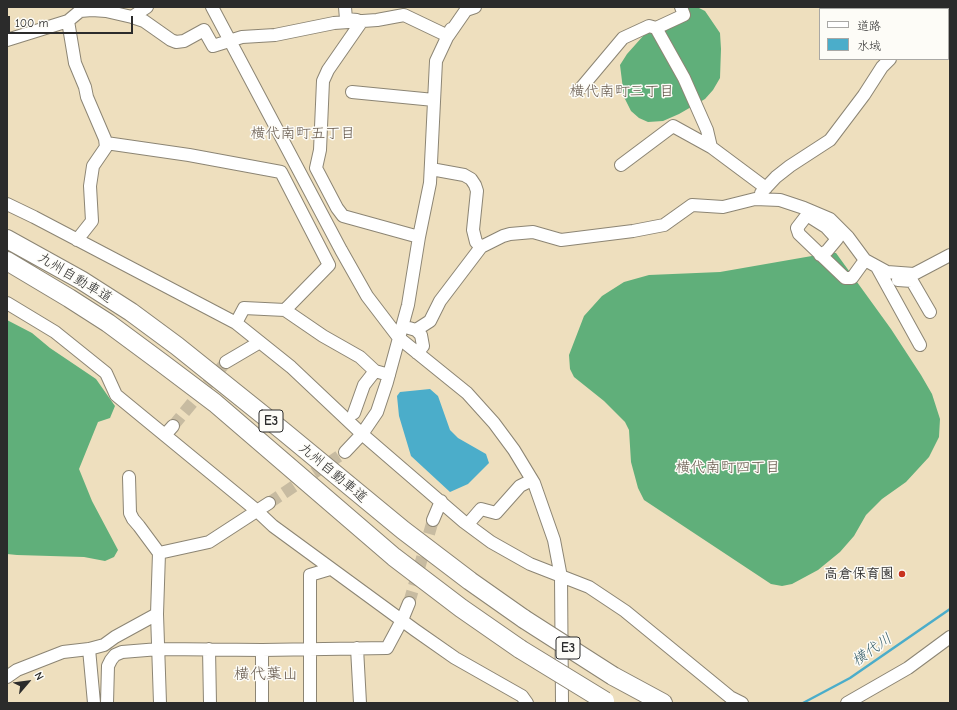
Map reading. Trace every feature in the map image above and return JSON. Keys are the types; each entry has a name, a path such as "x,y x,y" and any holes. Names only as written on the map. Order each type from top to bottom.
{"highway":[{"name":"九州自動車道","path":"7,239 81,280 131,312 283,431 403,530 470,581 524,619 613,676 663,703"},
{"name":"九州自動車道","path":"7,261 108,323 215,403 394,556 461,608 520,649 607,702"},
{"path":"7,269 108,323"}],"street":[{"path":"132,17 147,7"},
{"path":"212,7 367,296 399,338 467,394 489,418 514,450 532,480 554,540 561,577 562,703"},
{"path":"345,7 346,18 362,21"},
{"path":"345,452 362,434 377,412 389,375 408,305 418,237 430,183 436,60 462,7"},
{"path":"448,36 466,10 475,7"},
{"path":"581,88 623,38 649,26 656,28 684,15 681,7"},
{"path":"7,40 68,21 80,10 106,11 144,21 176,42 184,41 204,30 213,46 242,37 275,35 334,23 404,15 448,36"},
{"path":"68,21 75,63 85,87 86,97 106,143 106,147 93,166 90,186 92,221 77,240"},
{"path":"362,21 328,70 323,81 320,150 316,168 337,208 343,216 418,237"},
{"path":"656,28 684,78 707,130 711,147"},
{"path":"755,199 776,176 830,140 864,95 882,67 889,60"},
{"path":"352,92 434,100"},
{"path":"621,165 673,126 711,147 766,188"},
{"path":"106,143 281,172 329,265 285,310"},
{"path":"431,169 464,175 472,178 477,191 473,230 476,242 481,247"},
{"path":"416,330 430,321 440,301 481,247 503,236 533,232 561,240 633,230 664,224 692,205 723,207 755,199 780,200 804,208 830,219 848,237 865,260 887,272 914,274 950,255"},
{"path":"7,204 236,323 291,367 362,434 491,542 530,564 589,588 625,611 730,697 742,703"},
{"path":"308,223 337,208"},
{"path":"843,288 822,262 822,256 845,278 852,278 865,260"},
{"path":"878,267 920,345"},
{"path":"883,278 912,281 930,312"},
{"path":"7,303 56,332 106,373 116,395 256,510 273,526 330,569 455,658 522,696 527,703"},
{"path":"236,323 244,308 285,310 323,336 360,357 375,371 389,375"},
{"path":"402,326 416,330 421,335 422,346 417,353"},
{"path":"226,362 260,342"},
{"path":"354,413 364,385 375,371"},
{"path":"165,436 173,426"},
{"path":"129,477 130,513 132,519 140,526 159,553 157,614 160,703"},
{"path":"468,524 481,509 496,513 520,486 532,480"},
{"path":"433,520 442,501"},
{"path":"159,553 209,542 256,510 269,503"},
{"path":"310,703 310,576 330,569"},
{"path":"107,703 108,666 115,655 122,652 159,649 262,650 387,648 409,603"},
{"path":"7,677 17,670 63,652 89,649 104,645 115,637 157,614"},
{"path":"847,703 908,668 950,637"},
{"path":"357,648 360,703"},
{"path":"89,649 94,703"},
{"path":"209,649 210,703"},
{"path":"262,650 262,703"}],"green space":[{"path":"697,7 705,11 720,33 720,78 713,90 705,99 679,114 663,121 648,122 639,118 631,111 624,97 620,65 627,54 652,26 685,8"},
{"path":"836,253 891,329 921,375 932,394 940,419 939,437 929,457 906,482 882,499 866,515 854,536 840,552 818,570 792,584 782,586 771,584 644,500 638,488 631,462 629,430 625,422 604,401 574,377 570,369 569,355 584,316 602,296 624,282 649,275 720,272"},
{"path":"7,320 32,333 50,348 96,379 115,406 110,418 98,422 79,469 92,501 118,550 114,557 105,561 84,557 7,554"}],"water":[{"path":"430,389 438,396 450,430 458,438 486,454 489,463 468,484 450,492 411,456 399,416 397,396 400,392"}],"waterway":[{"name":"横代川","path":"803,703 850,678 950,609"}],"tunnel":[{"path":"173,426 226,362"},
{"path":"269,503 345,452"},
{"path":"409,603 433,520"}],"place":[{"name":"高倉保育園","path":"902,574"}],"district":[{"name":"横代南町三丁目","path":"622,92"},
{"name":"横代南町五丁目","path":"303,134"},
{"name":"横代南町四丁目","path":"728,468"},
{"name":"横代葉山","path":"266,674"}]}
